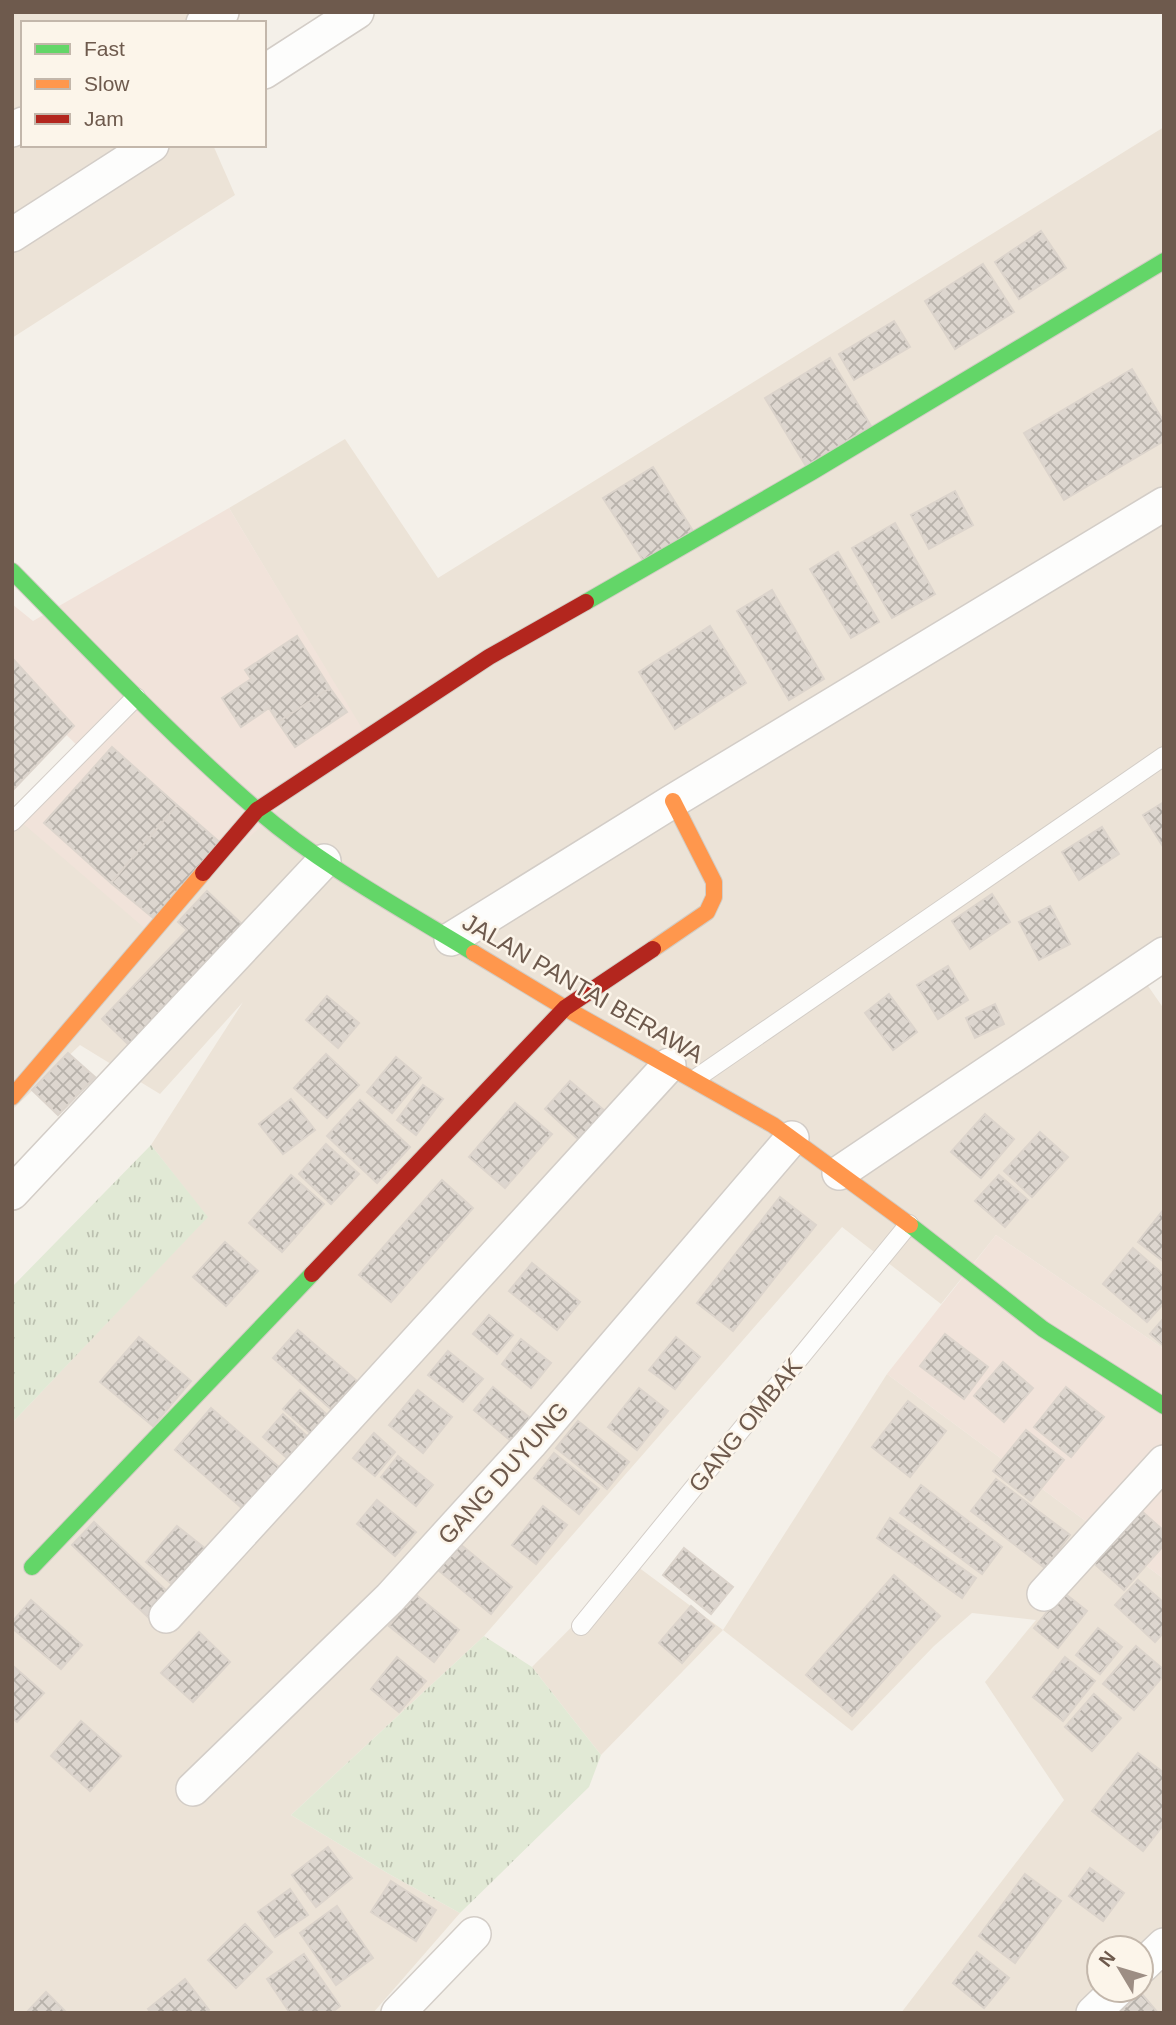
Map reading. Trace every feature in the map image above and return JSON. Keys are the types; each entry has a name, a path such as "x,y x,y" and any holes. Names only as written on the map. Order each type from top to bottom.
{"street":[{"path":"206,21 222,12"},
{"path":"266,71 357,12"},
{"path":"15,227 149,147"},
{"path":"12,1097 257,810 489,657 812,472 1164,261"},
{"path":"452,939 673,801 1164,504"},
{"name":"JALAN PANTAI BERAWA","path":"12,572 136,697 257,810 324,861 565,1008 682,1072 793,1138 1043,1329 1164,1406"},
{"path":"32,1567 565,1008 707,912 714,897 714,882 673,801"},
{"path":"12,1193 324,861"},
{"path":"839,1173 1164,954"},
{"path":"166,1616 682,1072"},
{"name":"GANG DUYUNG","path":"193,1789 408,1579 530,1444 793,1138"},
{"path":"1044,1594 1164,1462"},
{"path":"398,2013 474,1934"}],"lane":[{"path":"12,822 136,697"},
{"path":"682,1072 1164,756"},
{"name":"GANG OMBAK","path":"580,1626 909,1224"}],"shaded area":[{"path":"12,12 211,12 195,21 21,21 21,147 214,147 235,195 12,338"},
{"path":"1164,127 1164,970 1146,983 1164,1009 1164,1349 996,1235 941,1304 842,1227 484,1636 291,1815 460,1913 373,2013 12,2013 12,1423 207,1217 151,1145 243,1002 160,1094 80,1045 12,1110 12,814 362,730 229,508 345,439 438,578"},
{"path":"229,508 363,730 149,932 12,814 84,752 12,682 12,604 33,621"},
{"path":"996,1235 1164,1349 1164,1579 887,1374"},
{"path":"887,1374 1164,1579 1164,2013 901,2013 1064,1800 985,1682 1036,1620 972,1613 934,1646 852,1731 723,1630"},
{"path":"634,1564 723,1630 601,1755 532,1667"}],"green space":[{"path":"151,1145 208,1217 12,1423 12,1287"},
{"path":"484,1636 532,1667 601,1755 589,1787 460,1913 291,1815"}],"building":[{"path":"1041,231 1066,268 1019,299 995,262"},
{"path":"983,264 1014,312 955,349 925,301"},
{"path":"894,321 910,347 854,380 839,354"},
{"path":"830,358 871,426 806,466 765,398"},
{"path":"1132,369 1164,422 1164,441 1064,500 1024,433"},
{"path":"653,467 693,531 644,562 603,498"},
{"path":"955,491 973,525 929,549 911,515"},
{"path":"895,523 935,594 892,618 852,548"},
{"path":"838,552 879,622 851,638 810,569"},
{"path":"772,590 824,679 789,700 737,611"},
{"path":"710,626 746,683 675,729 639,672"},
{"path":"297,636 330,688 278,722 269,708 241,727 222,698 251,679 245,670"},
{"path":"12,660 74,726 12,791"},
{"path":"330,688 347,712 295,747 278,722"},
{"path":"112,747 177,805 111,883 44,823"},
{"path":"1164,802 1164,848 1143,815"},
{"path":"177,805 223,845 157,921 111,883"},
{"path":"1102,827 1119,854 1079,880 1062,852"},
{"path":"207,891 243,925 129,1045 102,1019 187,930 178,922"},
{"path":"992,894 1010,922 970,949 952,921"},
{"path":"1050,906 1070,944 1039,960 1019,922"},
{"path":"948,966 968,1000 938,1019 917,985"},
{"path":"889,994 917,1032 893,1050 865,1013"},
{"path":"327,996 359,1023 338,1048 306,1020"},
{"path":"995,1004 1004,1024 975,1038 966,1018"},
{"path":"68,1053 95,1077 58,1115 32,1090"},
{"path":"326,1054 359,1085 327,1118 294,1088"},
{"path":"396,1057 421,1078 392,1113 367,1092"},
{"path":"570,1081 605,1111 579,1140 545,1109"},
{"path":"423,1085 443,1099 416,1135 397,1120"},
{"path":"291,1099 315,1130 283,1154 259,1124"},
{"path":"360,1100 410,1147 377,1183 327,1136"},
{"path":"515,1103 552,1134 505,1188 469,1157"},
{"path":"985,1114 1014,1139 981,1178 951,1152"},
{"path":"1040,1132 1068,1157 1032,1197 1004,1171"},
{"path":"326,1144 359,1174 331,1204 299,1174"},
{"path":"291,1175 324,1204 282,1252 249,1223"},
{"path":"999,1175 1028,1200 1005,1227 975,1201"},
{"path":"442,1180 473,1208 391,1302 359,1275"},
{"path":"780,1197 816,1225 733,1331 697,1303"},
{"path":"1164,1209 1164,1262 1138,1242"},
{"path":"225,1242 258,1271 226,1306 193,1277"},
{"path":"1133,1248 1164,1275 1164,1303 1147,1322 1103,1284"},
{"path":"532,1263 580,1302 557,1330 509,1291"},
{"path":"489,1315 513,1335 497,1354 473,1334"},
{"path":"1164,1318 1164,1346 1150,1334"},
{"path":"298,1330 357,1381 332,1410 273,1358"},
{"path":"945,1334 988,1367 964,1399 920,1366"},
{"path":"139,1337 191,1381 153,1426 100,1382"},
{"path":"676,1337 700,1357 675,1389 649,1370"},
{"path":"521,1339 551,1363 531,1388 502,1364"},
{"path":"448,1351 483,1379 463,1402 428,1375"},
{"path":"1003,1362 1033,1388 1004,1422 974,1396"},
{"path":"493,1387 530,1418 511,1441 474,1410"},
{"path":"1066,1387 1104,1417 1071,1457 1034,1427"},
{"path":"639,1388 668,1411 637,1450 608,1427"},
{"path":"300,1390 333,1420 317,1439 283,1409"},
{"path":"418,1390 452,1417 423,1453 389,1425"},
{"path":"908,1401 946,1431 910,1477 872,1447"},
{"path":"211,1408 279,1467 243,1509 175,1450"},
{"path":"283,1414 307,1436 287,1458 263,1437"},
{"path":"578,1421 629,1462 607,1489 556,1448"},
{"path":"1026,1430 1064,1460 1031,1501 993,1471"},
{"path":"374,1433 395,1452 375,1476 353,1458"},
{"path":"554,1453 599,1489 579,1514 534,1478"},
{"path":"398,1456 433,1485 416,1506 381,1477"},
{"path":"996,1479 1070,1535 1045,1568 971,1511"},
{"path":"921,1485 1002,1547 982,1574 900,1513"},
{"path":"377,1500 416,1532 395,1556 357,1524"},
{"path":"543,1506 567,1525 536,1564 512,1545"},
{"path":"1136,1506 1164,1531 1164,1545 1124,1590 1090,1560"},
{"path":"890,1518 976,1578 962,1598 877,1538"},
{"path":"94,1522 170,1594 149,1618 72,1545"},
{"path":"177,1526 207,1550 175,1587 146,1562"},
{"path":"460,1544 512,1587 491,1614 438,1570"},
{"path":"684,1548 733,1587 711,1614 663,1575"},
{"path":"894,1575 940,1616 852,1716 806,1675"},
{"path":"1138,1580 1164,1603 1164,1632 1155,1642 1115,1605"},
{"path":"1063,1592 1087,1611 1058,1648 1034,1628"},
{"path":"415,1594 459,1630 434,1662 389,1626"},
{"path":"31,1600 82,1645 61,1669 12,1628 12,1622"},
{"path":"691,1606 714,1626 682,1663 659,1643"},
{"path":"1098,1628 1122,1647 1100,1674 1076,1655"},
{"path":"199,1632 230,1662 193,1702 161,1673"},
{"path":"1136,1646 1164,1670 1164,1675 1134,1710 1103,1684"},
{"path":"397,1657 426,1681 399,1712 371,1689"},
{"path":"1065,1657 1095,1681 1063,1721 1033,1697"},
{"path":"12,1665 44,1693 17,1722 12,1718"},
{"path":"1094,1694 1121,1718 1092,1751 1065,1727"},
{"path":"81,1721 121,1756 90,1791 51,1756"},
{"path":"1138,1753 1164,1773 1164,1824 1143,1851 1092,1811"},
{"path":"328,1847 352,1878 316,1907 292,1875"},
{"path":"1090,1868 1124,1893 1103,1921 1069,1896"},
{"path":"1025,1874 1061,1901 1015,1963 979,1936"},
{"path":"391,1881 436,1910 416,1941 371,1912"},
{"path":"290,1889 308,1915 275,1937 258,1912"},
{"path":"337,1906 373,1958 336,1985 300,1933"},
{"path":"245,1924 272,1952 236,1988 208,1960"},
{"path":"977,1952 1009,1978 984,2008 953,1983"},
{"path":"304,1954 340,2006 331,2013 290,2013 267,1979"},
{"path":"185,1979 209,2010 206,2013 151,2013 148,2009"},
{"path":"46,1992 67,2013 26,2013"},
{"path":"1128,2004 1150,2004 1158,2013 1118,2013"}],"traffic: fast":[{"path":"586,602 812,472 1164,261"},
{"path":"12,571 162,723 281,830 334,868 474,953"},
{"path":"910,1225 1043,1329 1164,1406"},
{"path":"32,1567 312,1274"}],"traffic: slow":[{"path":"653,949 707,912 714,897 714,882 673,801"},
{"path":"12,1097 203,873"},
{"path":"474,953 565,1008 773,1125 910,1225"}],"traffic: jam":[{"path":"203,873 257,810 489,657 586,602"},
{"path":"312,1274 565,1008 653,949"}]}
